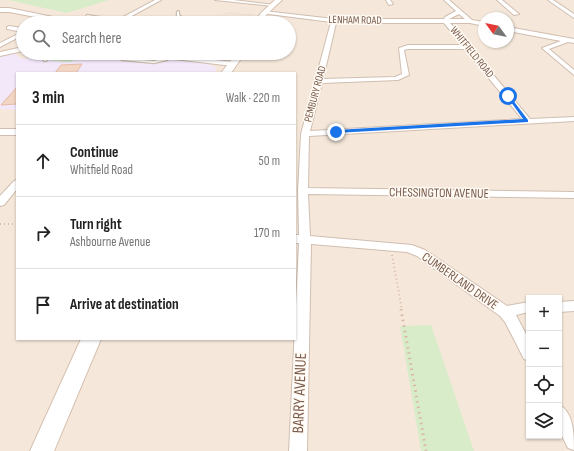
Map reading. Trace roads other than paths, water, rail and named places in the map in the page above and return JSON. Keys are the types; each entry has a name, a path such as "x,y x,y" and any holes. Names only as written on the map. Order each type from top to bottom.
{"street":[{"path":"128,16 159,0"},
{"path":"217,0 272,5"},
{"path":"263,14 279,0"},
{"path":"446,0 470,21"},
{"path":"499,0 516,14"},
{"path":"550,0 574,16"},
{"path":"0,10 9,10 38,16"},
{"path":"446,21 447,18 459,12"},
{"name":"LENHAM ROAD","path":"263,14 283,16"},
{"name":"LENHAM ROAD","path":"296,17 334,21 470,21 478,23"},
{"name":"PEMBURY ROAD","path":"300,239 305,134 334,21"},
{"name":"WHITFIELD ROAD","path":"446,21 469,47 527,121"},
{"path":"9,28 16,30"},
{"path":"514,30 572,40"},
{"path":"530,34 530,36 574,73"},
{"path":"0,46 16,36"},
{"path":"545,48 572,40"},
{"path":"0,46 16,48"},
{"path":"319,81 396,80 406,75 401,49 408,46 469,47"},
{"path":"0,54 16,50"},
{"path":"201,60 234,64"},
{"path":"227,72 237,60"},
{"path":"305,134 574,119"},
{"path":"0,132 16,132"},
{"path":"0,203 16,184"},
{"name":"CHESSINGTON AVENUE","path":"303,191 574,195"},
{"name":"CUMBERLAND DRIVE","path":"300,239 401,247 414,250 421,253 505,312 526,308"},
{"name":"BARRY AVENUE","path":"298,451 300,239"},
{"path":"562,307 574,306"},
{"path":"505,312 510,318 526,348"},
{"path":"42,451 91,340"},
{"path":"562,419 574,442"}],"lane":[{"path":"178,12 180,16"},
{"path":"133,60 154,62 162,60"}]}
